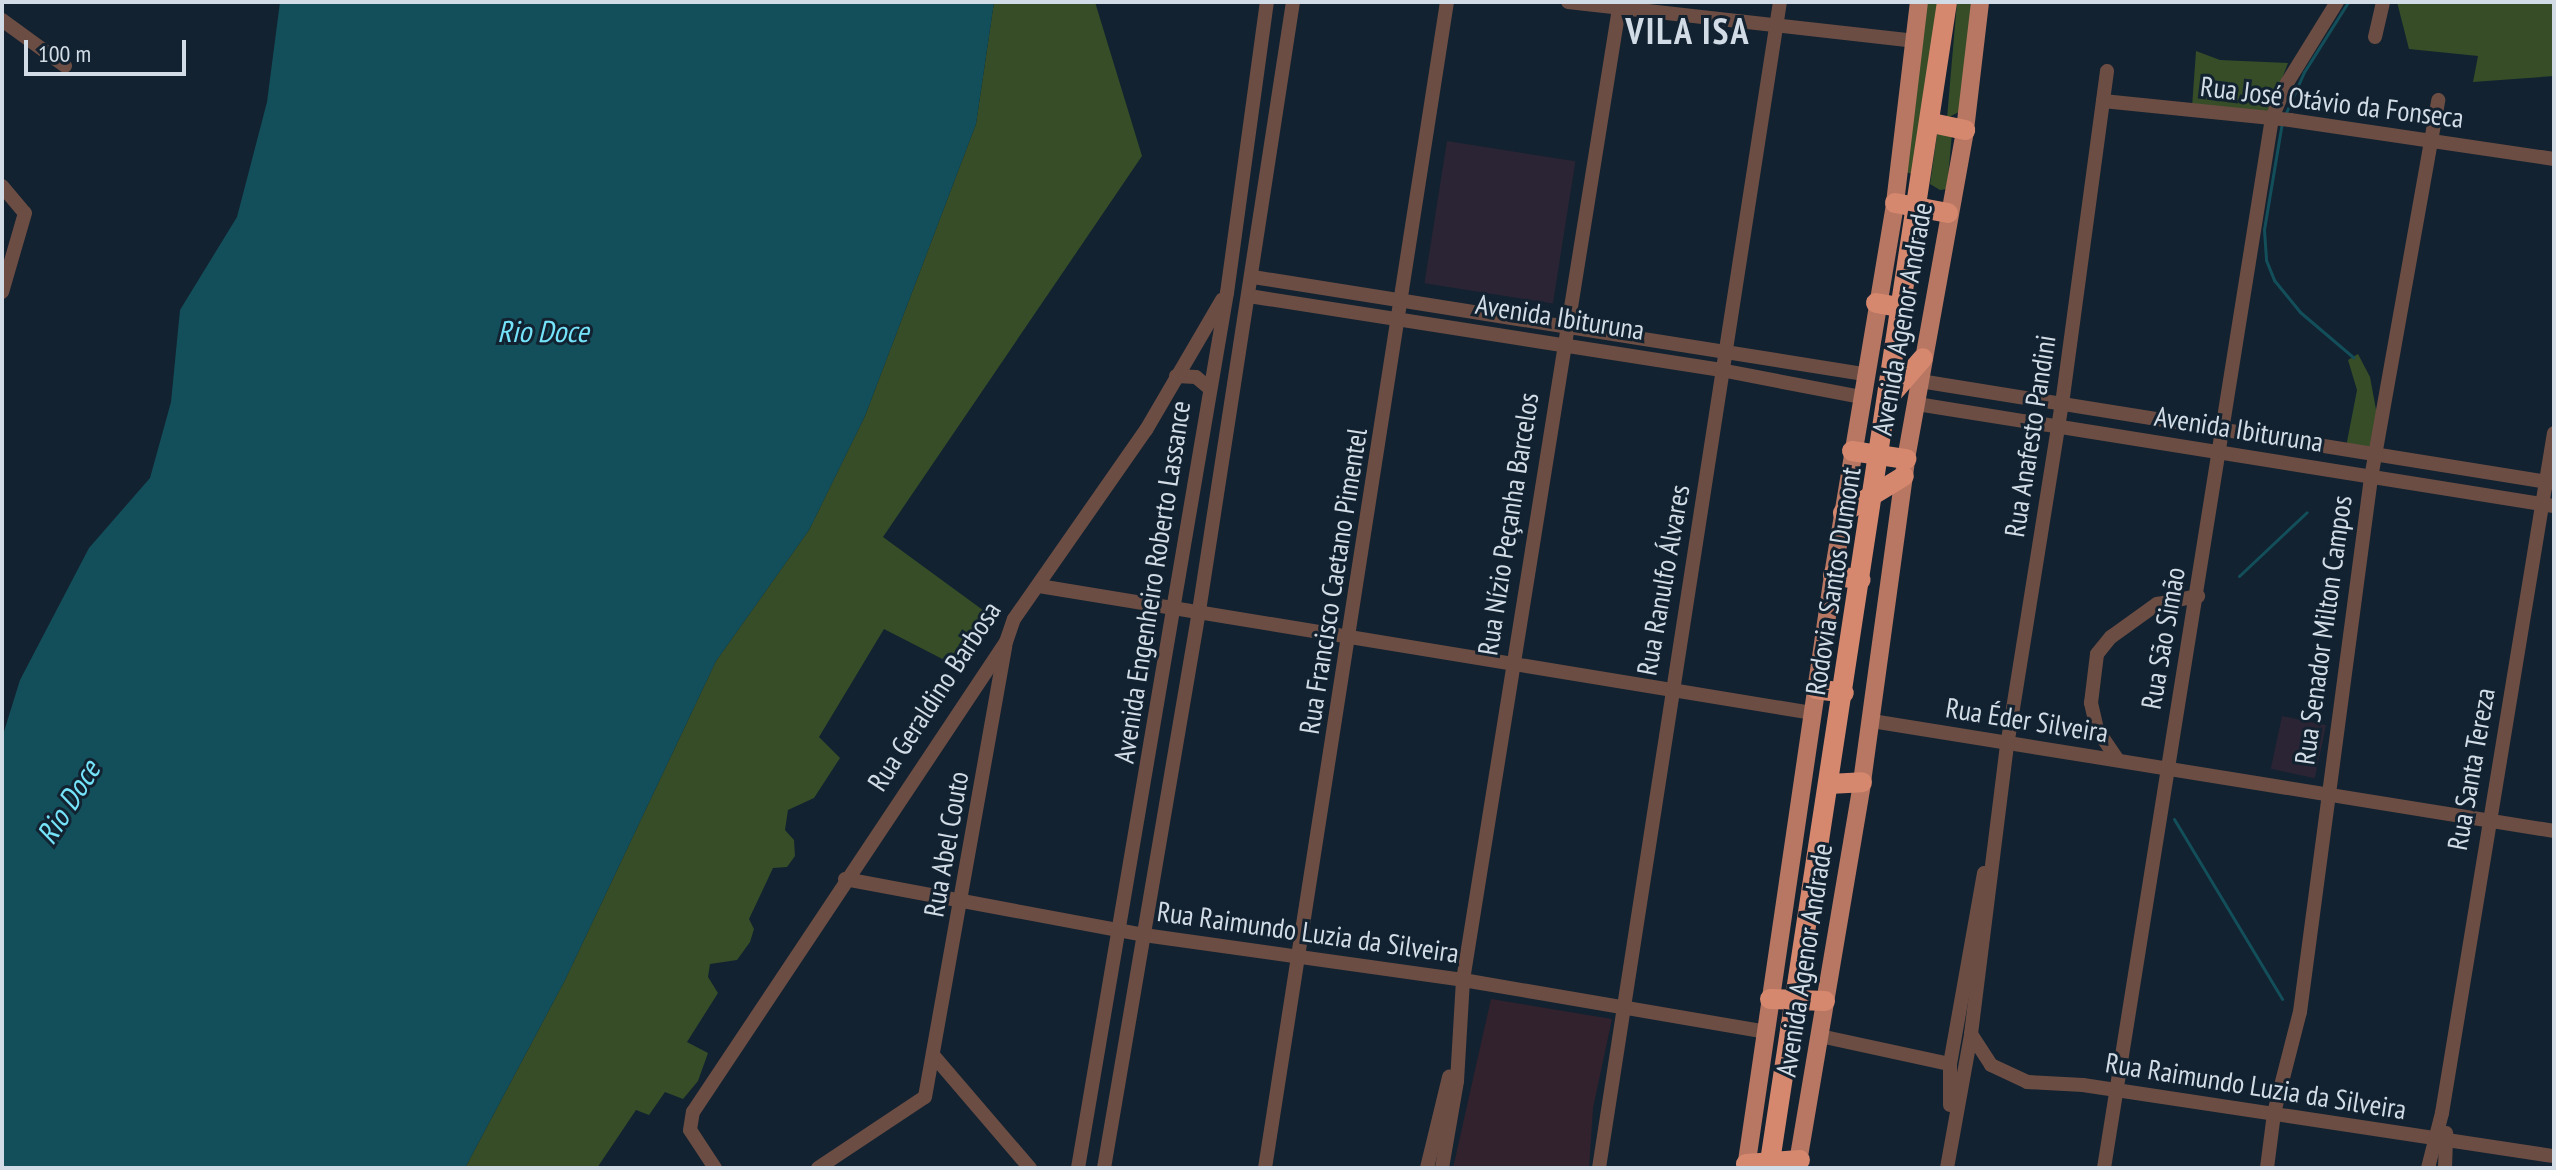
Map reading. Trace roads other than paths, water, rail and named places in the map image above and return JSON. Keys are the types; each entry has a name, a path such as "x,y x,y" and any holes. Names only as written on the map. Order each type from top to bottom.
{"highway":[{"name":"Rodovia Santos Dumont","path":"1769,1166 1904,308 1947,2"},
{"path":"1932,123 1965,130"},
{"path":"1895,203 1948,213"},
{"path":"1876,303 1904,308"},
{"path":"1890,396 1923,358"},
{"path":"1843,513 1905,468 1880,456 1852,451"},
{"path":"1833,575 1861,580"},
{"path":"1816,689 1844,693"},
{"path":"1829,784 1862,782"},
{"path":"1770,999 1797,1003 1825,1001"},
{"path":"1746,1166 1798,1164"}],"main road":[{"name":"Avenida Agenor Andrade","path":"1746,1166 1852,451 1895,203 1919,2"},
{"name":"Avenida Agenor Andrade","path":"1798,1164 1872,721 1905,468 1965,130 1980,2"}],"street":[{"name":"Avenida Engenheiro Roberto Lassance","path":"1078,1168 1122,931 1227,293 1267,2"},
{"name":"Avenida Engenheiro Roberto Lassance","path":"1104,1168 1199,611 1253,277 1268,155 1293,2"},
{"name":"Rua Francisco Caetano Pimentel","path":"1265,1168 1351,637 1447,2"},
{"path":"1568,2 1620,5 1777,27 1916,41"},
{"name":"Rua Ranulfo Álvares","path":"1599,1168 1670,689 1726,371 1780,2"},
{"name":"Rua São Simão","path":"2104,1168 2165,768 2198,596 2248,242 2272,118 2287,83 2335,2"},
{"path":"2375,37 2383,2"},
{"name":"Rua Nízio Peçanha Barcelos","path":"1427,1168 1455,1054 1463,980 1564,324 1620,5"},
{"path":"2,20 65,66"},
{"name":"Rua Anafesto Pandini","path":"1948,1161 1971,1034 2007,746 2062,404 2107,71"},
{"name":"Rua Senador Milton Campos","path":"2267,1168 2274,1113 2300,1012 2326,794 2371,478 2438,100"},
{"name":"Rua José Otávio da Fonseca","path":"2103,101 2290,120 2554,159"},
{"path":"1246,153 1268,155"},
{"path":"2,186 25,213 2,292"},
{"name":"Avenida Ibituruna","path":"1253,277 1729,349 1864,374"},
{"name":"Rua Geraldino Barbosa","path":"715,1168 690,1130 693,1112 845,879 1006,642 1014,619 1146,430 1227,293"},
{"name":"Avenida Ibituruna","path":"1249,296 1400,317 1726,371 1861,397"},
{"path":"1176,376 1196,377 1209,388"},
{"name":"Avenida Ibituruna","path":"1920,381 2550,482"},
{"name":"Avenida Ibituruna","path":"1917,404 2548,505"},
{"name":"Rua Santa Tereza","path":"2428,1168 2432,1139 2442,1113 2488,820 2548,505 2554,433"},
{"path":"1039,586 1812,713"},
{"path":"2117,759 2097,729 2091,703 2097,654 2111,637 2157,604 2198,596"},
{"name":"Rua Abel Couto","path":"818,1168 913,1109 925,1097 963,903 1006,642"},
{"name":"Rua Éder Silveira","path":"1872,721 2007,746 2117,759 2554,831"},
{"name":"Rua Anafesto Pandini","path":"1948,1161 1950,1064 1978,897 2000,808"},
{"name":"Rua Raimundo Luzia da Silveira","path":"845,879 1144,935 1463,980 1766,1032"},
{"name":"Rua Raimundo Luzia da Silveira","path":"1971,1034 1991,1065 2007,1077 2274,1113 2554,1156"},
{"path":"1820,1036 1950,1064"},
{"name":"Rua Nízio Peçanha Barcelos","path":"1442,1168 1457,1081 1455,1054"},
{"path":"933,1055 1030,1168"},
{"path":"1095,1077 1119,1080"},
{"name":"Rua Santa Tereza","path":"2442,1113 2448,1141 2445,1168"}],"water":[{"name":"Rio Doce","path":"280,2 994,2 976,124 865,416 809,530 716,661 565,980 465,1168 2,1168 2,738 20,680 89,548 150,478 171,402 180,310 237,217 267,102"}],"waterway":[{"path":"2285,115 2304,72 2348,2"},
{"path":"2282,122 2264,230 2266,260 2274,280 2300,312 2353,357"},
{"path":"2239,576 2307,512"},
{"path":"2174,819 2282,999"}],"district":[{"name":"VILA ISA","path":"1688,31"}]}
